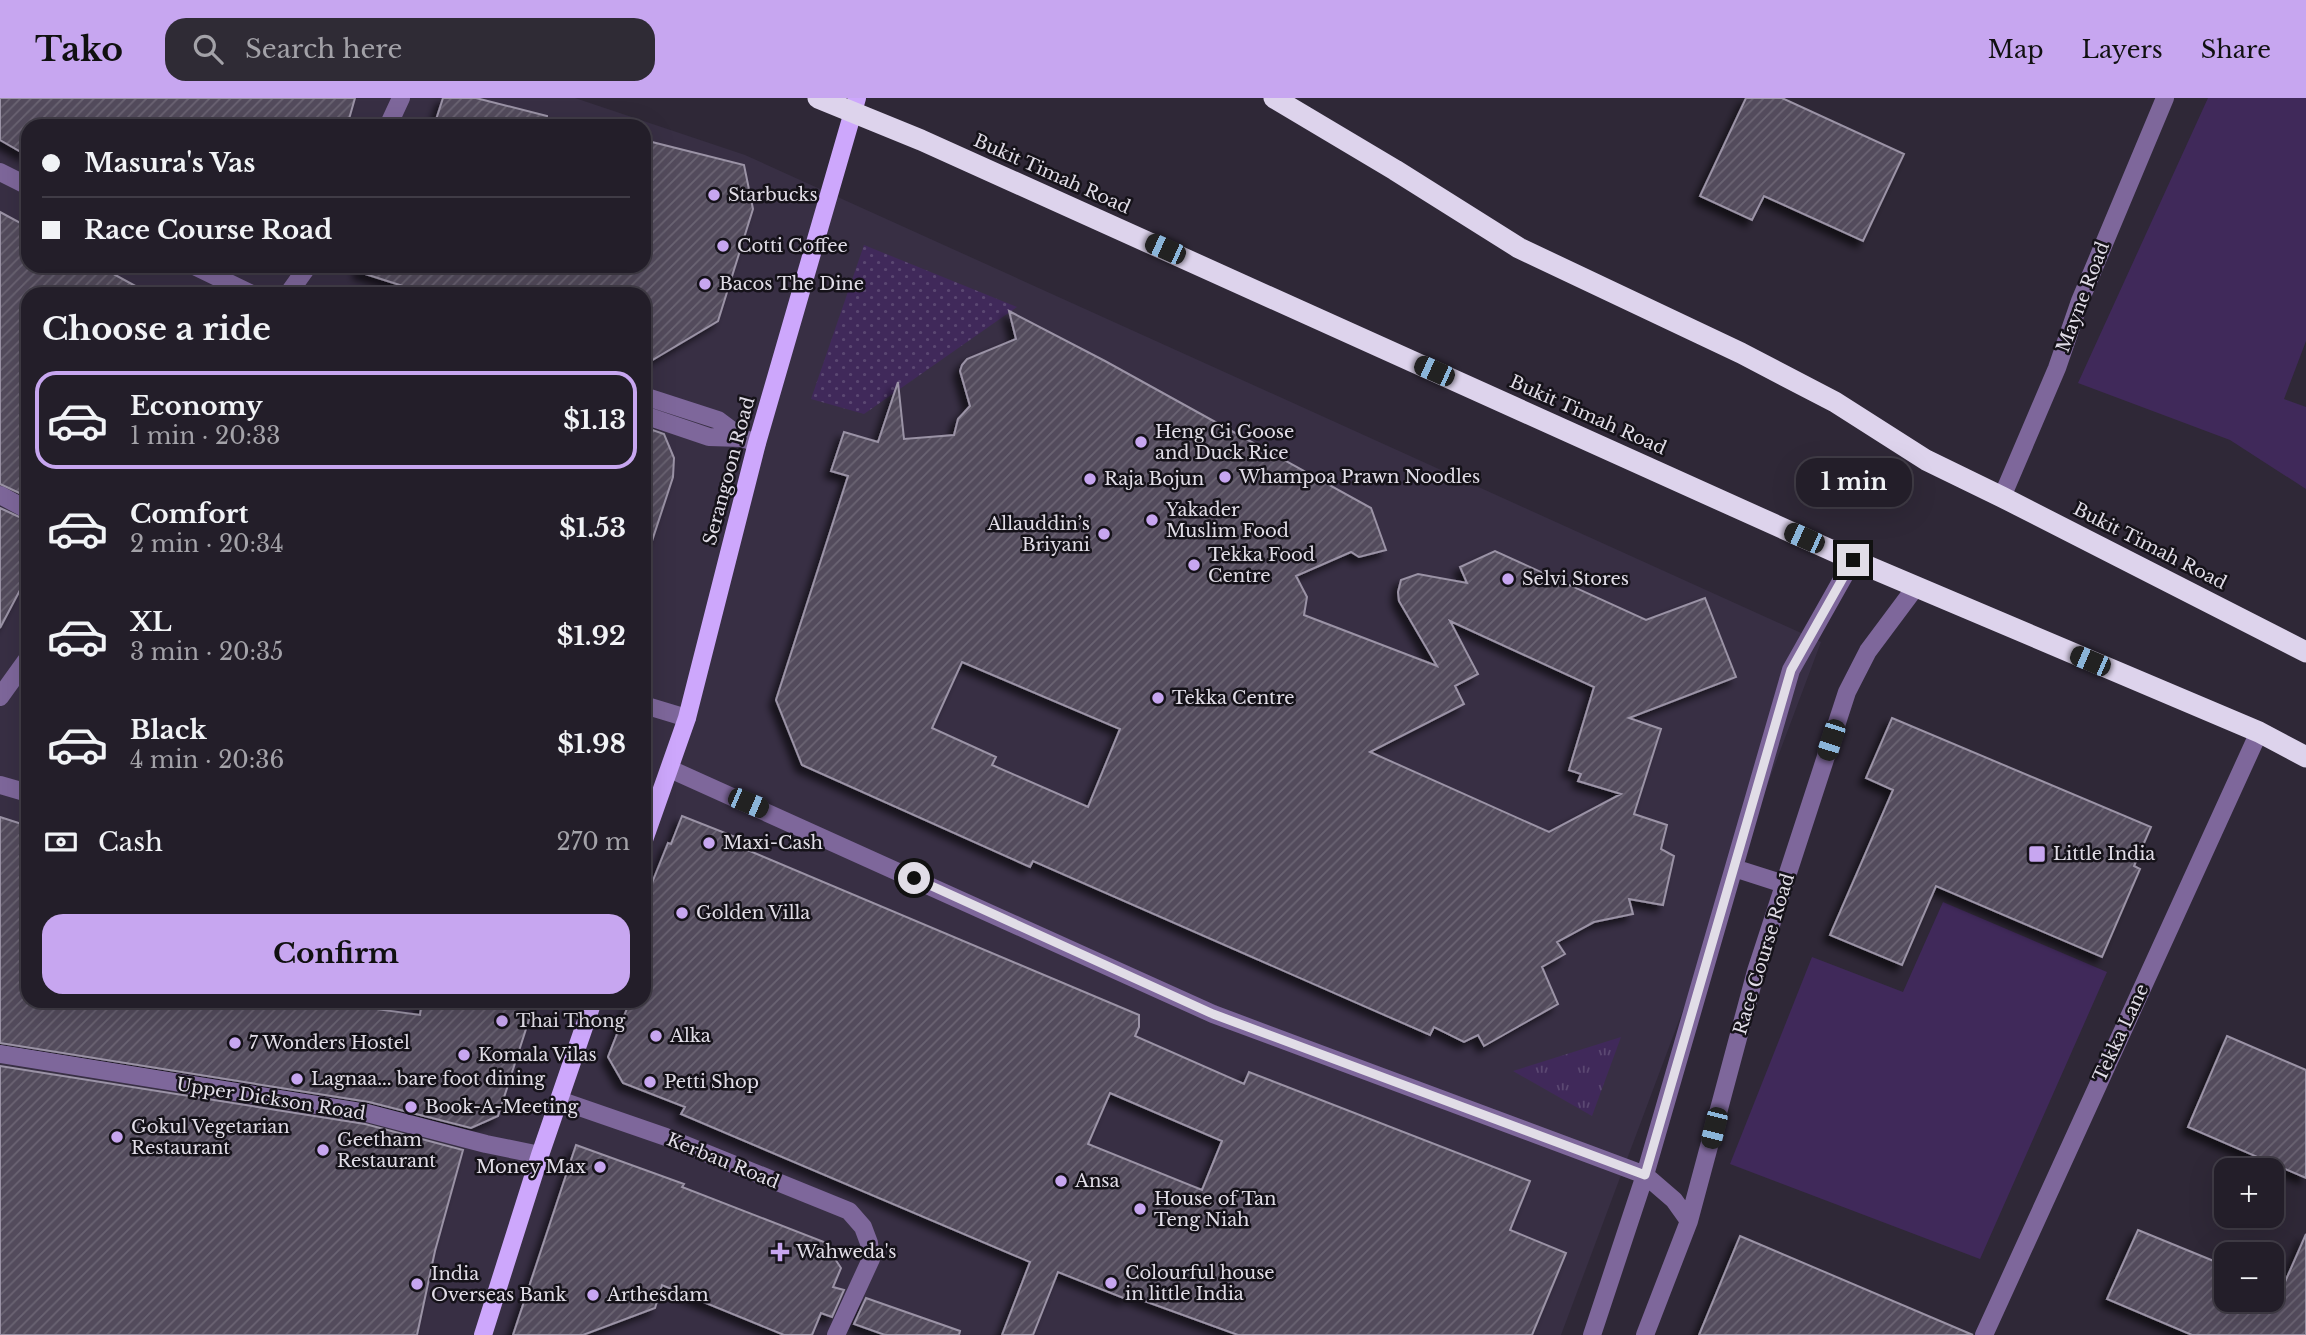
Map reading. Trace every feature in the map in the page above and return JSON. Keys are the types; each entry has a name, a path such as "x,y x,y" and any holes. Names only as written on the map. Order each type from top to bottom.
{"highway":[{"name":"Bukit Timah Road","path":"818,98 855,105 946,151 1853,560 2259,732 2306,757"},
{"name":"Bukit Timah Road","path":"1275,98 1519,248 1835,402 1926,460 2306,652"}],"main road":[{"name":"Serangoon Road","path":"651,821 687,718 750,440 855,105"},
{"path":"483,1335 540,1155 591,1008"}],"street":[{"path":"390,119 401,98"},
{"name":"Mayne Road","path":"2002,497 2057,368 2080,300 2165,98"},
{"path":"0,172 21,182"},
{"path":"208,273 238,287"},
{"path":"651,398 718,420 750,440"},
{"path":"651,417 709,437 750,440"},
{"path":"0,495 21,506"},
{"path":"1592,1335 1645,1175 1791,670 1853,560"},
{"name":"Race Course Road","path":"1645,1335 1689,1221 1756,971 1847,692 1868,651 1915,587"},
{"path":"0,697 21,668"},
{"path":"651,707 687,718"},
{"name":"Tekka Lane","path":"1984,1335 2259,732"},
{"path":"670,769 1213,1014 1645,1175 1674,1200 1689,1221"},
{"path":"0,785 21,791"},
{"path":"1734,868 1784,884"},
{"name":"Upper Dickson Road","path":"0,1054 367,1114 540,1155"},
{"name":"Kerbau Road","path":"559,1100 666,1138 849,1211 863,1227 871,1259 836,1335"}],"shaded area":[{"path":"0,98 575,98 638,119 21,119 21,273 651,273 651,123 745,155 1821,642 1561,1335 0,1335"}],"green space":[{"path":"2208,98 2306,98 2306,341 2284,399 2306,407 2306,489 2230,440 2078,383"},
{"path":"864,245 1017,307 864,414 811,399"},
{"path":"1943,902 2107,972 1980,1259 1730,1164 1812,957 1903,992"},
{"path":"1621,1037 1592,1116 1513,1071"}],"building":[{"path":"0,98 355,98 349,119 21,119 21,152 0,140"},
{"path":"443,98 476,98 547,116 547,119 436,119"},
{"path":"1746,98 1782,98 1904,154 1863,241 1764,196 1752,220 1700,196"},
{"path":"651,142 744,165 753,209 718,321 651,361 651,287 406,287 362,273 651,273"},
{"path":"0,212 21,223 21,273 112,273 137,287 21,287 21,494 0,484"},
{"name":"Tekka Centre","path":"1009,311 1371,508 1386,550 1359,557 1351,552 1296,576 1307,597 1304,615 1437,666 1399,601 1401,580 1418,574 1467,583 1460,567 1495,551 1646,620 1705,598 1736,677 1629,718 1661,729 1634,814 1667,825 1661,849 1674,856 1663,905 1629,899 1633,914 1594,922 1557,942 1565,954 1542,967 1558,1004 1484,1046 1478,1035 1464,1042 1434,1027 1430,1035 1033,861 1030,867 802,765 776,700 848,476 831,471 844,432 878,442 898,382 904,439 954,435 958,419 970,406 960,371 962,365 967,359 1016,339","holes":["1450,621 1594,687 1569,770 1581,774 1578,781 1621,794 1549,832 1370,752 1464,704 1455,686 1478,674","962,662 1120,729 1088,807 992,765 996,757 932,728"]},
{"path":"651,429 664,434 674,458 673,477 651,544"},
{"path":"0,508 21,518 21,588 0,628"},
{"path":"1892,718 2151,827 2134,866 2140,869 2102,957 1936,886 1902,965 1830,935 1893,790 1866,778"},
{"path":"682,816 748,842 745,849 1139,1015 1139,1027 1135,1036 1244,1084 1249,1072 1530,1181 1510,1230 1566,1253 1532,1335 1238,1335 1128,1295 1126,1299 1058,1272 1033,1335 1002,1335 1030,1262 681,1114 685,1107 623,1083 608,1057 627,1008 651,1008 651,886 668,843 671,844","holes":["1110,1093 1222,1141 1202,1190 1088,1144"]},
{"path":"0,817 21,824 21,1008 368,1008 420,1015 421,1008 533,1008 498,1116 471,1128 369,1102 0,1043"},
{"path":"2227,1036 2306,1070 2306,1178 2284,1168 2284,1158 2260,1158 2188,1127"},
{"path":"0,1066 365,1124 463,1150 435,1251 417,1335 0,1335"},
{"path":"576,1145 684,1184 682,1187 824,1242 841,1268 833,1287 844,1290 832,1317 821,1313 812,1335 784,1335 662,1285 655,1308 583,1335 513,1335"},
{"path":"2138,1230 2214,1261 2214,1312 2284,1312 2284,1284 2306,1234 2306,1335 2192,1335 2107,1299"},
{"path":"1740,1236 1973,1335 1699,1335"},
{"path":"866,1298 960,1331 959,1335 885,1335 854,1324"}],"place":[{"name":"Starbucks","path":"714,195"},
{"name":"Cotti Coffee","path":"723,246"},
{"name":"Bacos The Dine","path":"705,284"},
{"name":"Heng Gi Goose and Duck Rice","path":"1141,442"},
{"name":"Whampoa Prawn Noodles","path":"1225,477"},
{"name":"Raja Bojun","path":"1090,479"},
{"name":"Yakader Muslim Food","path":"1152,520"},
{"name":"Allauddin’s Briyani","path":"1104,534"},
{"name":"Tekka Food Centre","path":"1194,565"},
{"name":"Selvi Stores","path":"1508,579"},
{"name":"Tekka Centre","path":"1158,698"},
{"name":"Maxi-Cash","path":"709,843"},
{"name":"Little India","path":"2037,854"},
{"name":"Golden Villa","path":"682,913"},
{"name":"Thai Thong","path":"502,1021"},
{"name":"Alka","path":"656,1036"},
{"name":"7 Wonders Hostel","path":"235,1043"},
{"name":"Komala Vilas","path":"464,1055"},
{"name":"Lagnaa... bare foot dining","path":"297,1079"},
{"name":"Petti Shop","path":"650,1082"},
{"name":"Book-A-Meeting","path":"411,1107"},
{"name":"Gokul Vegetarian Restaurant","path":"117,1137"},
{"name":"Geetham Restaurant","path":"323,1150"},
{"name":"Money Max","path":"600,1167"},
{"name":"Ansa","path":"1061,1181"},
{"name":"House of Tan Teng Niah","path":"1140,1209"},
{"name":"Wahweda's","path":"780,1252"},
{"name":"Colourful house in little India","path":"1111,1283"},
{"name":"India Overseas Bank","path":"417,1284"},
{"name":"Arthesdam","path":"593,1295"}],"route":[{"path":"914,878 1213,1014 1645,1175 1791,670 1853,560"}]}
